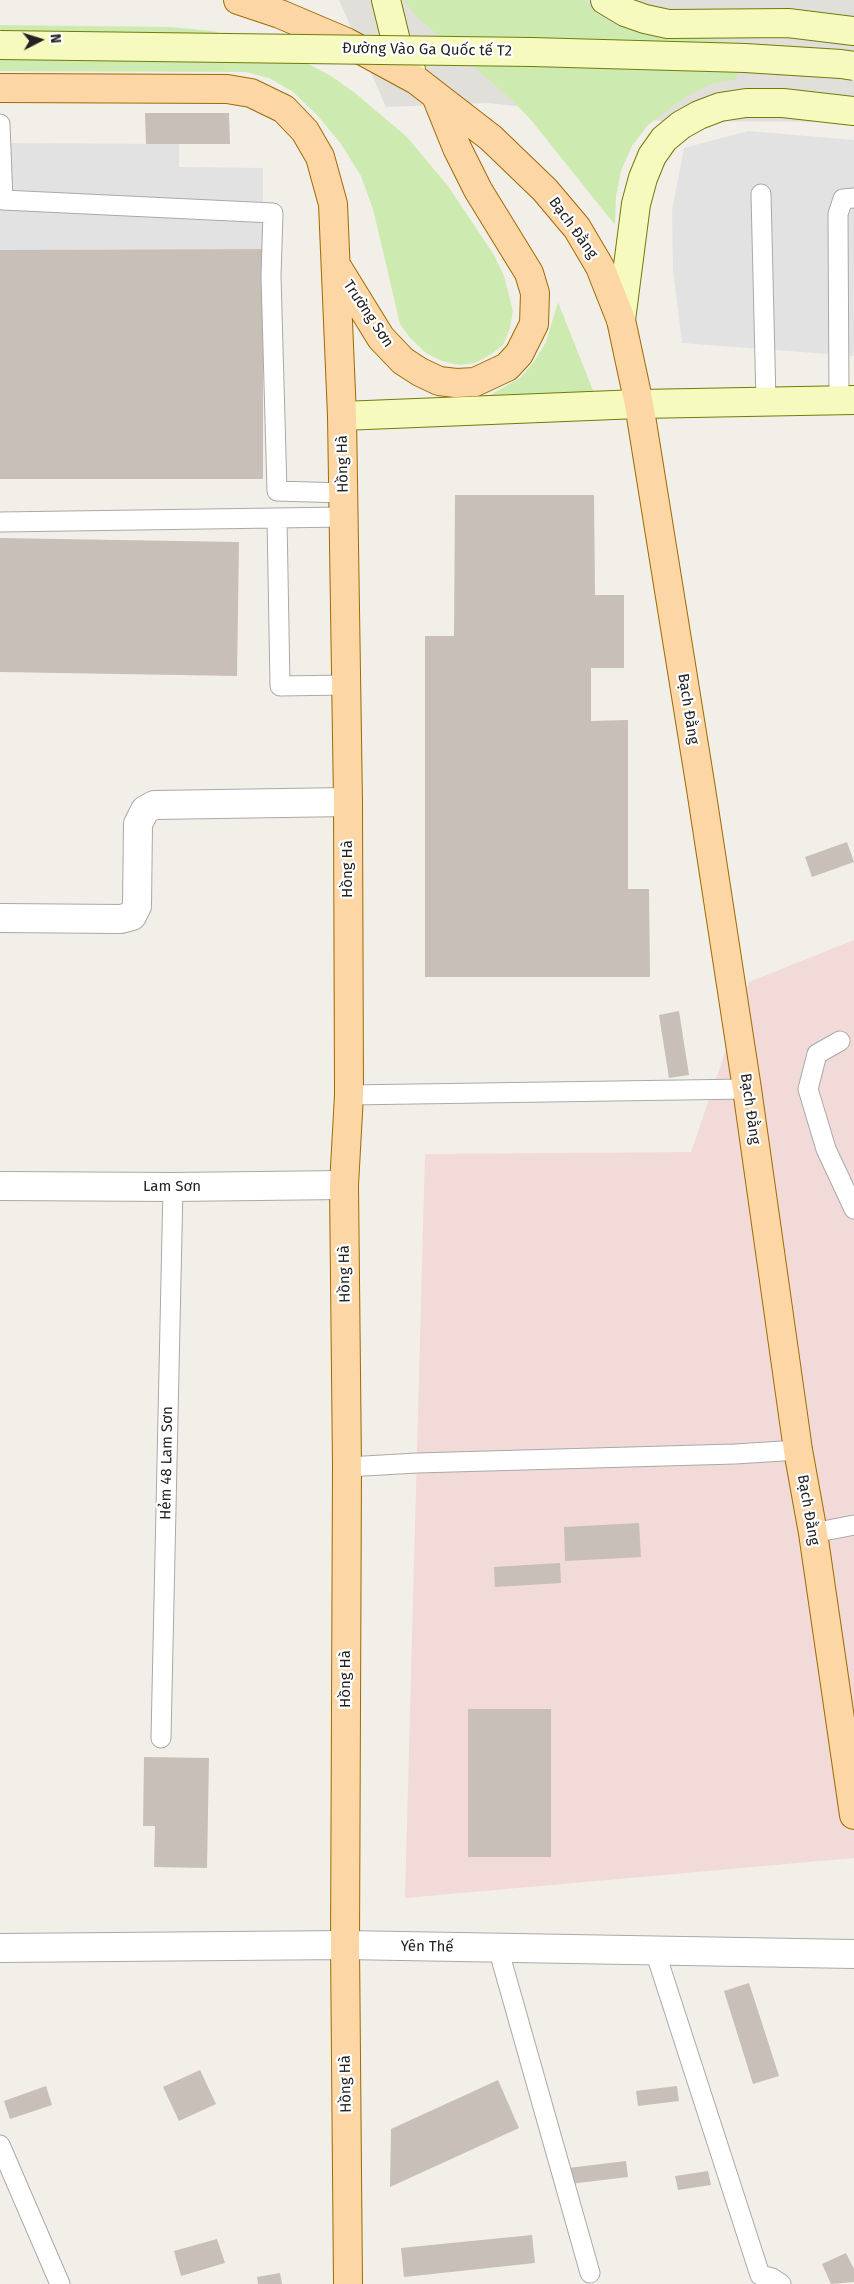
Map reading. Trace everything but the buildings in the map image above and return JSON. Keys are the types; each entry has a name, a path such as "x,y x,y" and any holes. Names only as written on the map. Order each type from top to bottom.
{"main road":[{"path":"238,0 280,14 346,42 426,88"},
{"name":"Trường Sơn","path":"0,88 227,89 251,93 284,109 304,132 320,157 333,204 336,264 381,338 403,360 420,372 439,381 456,383 475,382 507,367 519,354 534,324 535,293 529,273 478,190 426,88"},
{"name":"Bạch Đằng","path":"426,88 511,155 564,210 590,248 606,280 621,320 639,404 700,779 747,1090 798,1450 813,1533 854,1815"},
{"name":"Hồng Hà","path":"336,264 344,505 348,802 349,1095 344,1185 347,1467 345,1945 348,2284"}],"street":[{"path":"386,0 396,42 426,88"},
{"path":"605,0 625,12 668,24 779,22 854,31"},
{"name":"Đường Vào Ga Quốc tế T2","path":"0,45 532,52 745,58 854,66"},
{"path":"621,320 636,204 643,178 652,156 664,139 681,125 699,115 720,107 746,103 783,103 854,111"},
{"path":"342,416 639,404 847,400"},
{"path":"0,918 121,919 132,916 137,906 138,824 145,810 154,806 348,802"},
{"name":"Lam Sơn","path":"0,1186 173,1187 344,1185"},
{"name":"Yên Thế","path":"0,1948 345,1945 854,1954"}],"lane":[{"path":"0,124 3,200 273,213 271,276 277,491 344,505"},
{"path":"761,194 766,402"},
{"path":"847,400 838,214 842,200 854,198"},
{"path":"0,522 277,518 344,505"},
{"path":"277,518 280,686 346,684"},
{"path":"840,1041 817,1054 808,1089 826,1149 854,1208"},
{"path":"349,1095 747,1090"},
{"name":"Hẻm 48 Lam Sơn","path":"161,1738 173,1187"},
{"path":"347,1467 798,1450"},
{"path":"813,1533 854,1525"},
{"path":"498,1948 590,2273"},
{"path":"655,1951 760,2275 772,2278 781,2284"},
{"path":"0,2145 60,2284"}],"shaded area":[{"path":"339,0 854,0 854,122 659,121 487,103 386,107"},
{"path":"748,131 854,140 854,356 682,343 673,270 672,211 684,148"},
{"path":"0,143 179,144 179,167 263,168 263,249 0,250"},
{"path":"854,940 854,1858 405,1898 425,1154 691,1152 749,982"}],"green space":[{"path":"404,0 584,0 594,11 617,26 646,35 736,42 737,79 711,84 687,96 648,125 632,146 621,171 616,197 615,225 531,120 512,100 415,15"},
{"path":"0,25 171,27 212,31 253,41 299,59 331,76 355,93 407,137 448,186 494,255 504,276 513,311 510,328 503,345 475,363 459,365 442,361 426,353 410,338 400,324 373,209 361,176 341,144 318,116 293,92 269,78 246,72 0,71"},
{"path":"558,302 594,393 487,397 520,378 534,362 546,342"}]}
